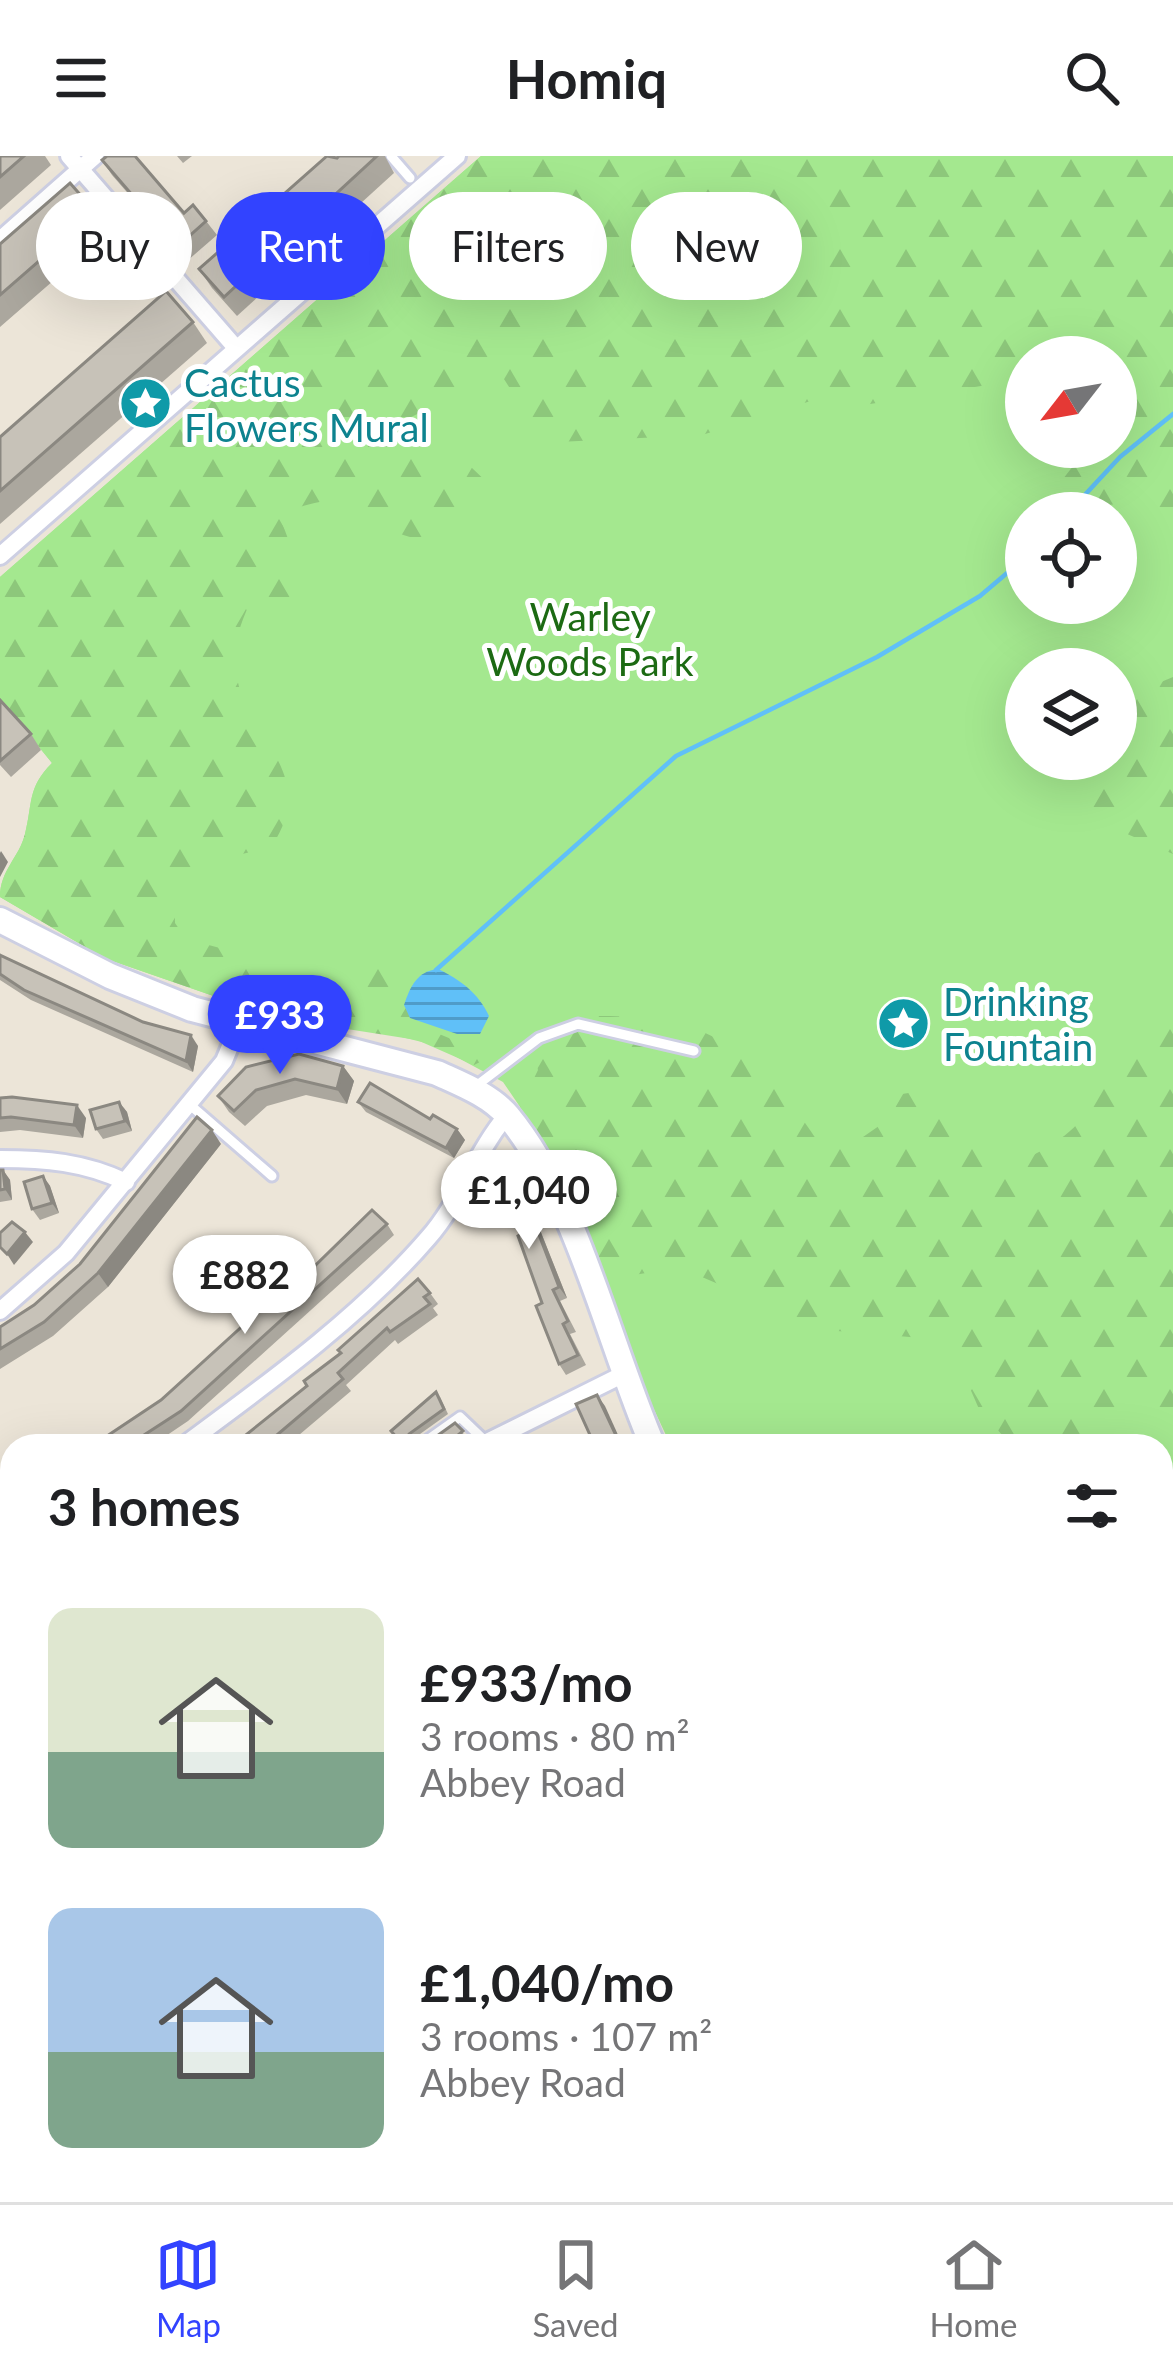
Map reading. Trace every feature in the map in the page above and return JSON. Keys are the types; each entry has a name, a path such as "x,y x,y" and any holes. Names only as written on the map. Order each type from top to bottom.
{"street":[{"path":"0,240 75,162 95,156"},
{"path":"0,556 458,156"},
{"path":"75,162 236,349"},
{"path":"0,920 110,976 240,1022 398,1060 474,1090 507,1115 553,1184 648,1434"},
{"path":"0,1311 66,1253 126,1182 232,1048 240,1022"},
{"path":"198,1434 393,1274 432,1234 481,1147 507,1115"},
{"path":"0,1159 96,1168 126,1182"},
{"path":"500,1434 622,1375"}],"lane":[{"path":"391,156 410,178"},
{"path":"474,1090 487,1073 530,1044 578,1024 694,1052"},
{"path":"189,1103 272,1176"},
{"path":"436,1434 460,1417 474,1434"}],"green space":[{"name":"Warley Woods Park","path":"481,156 1173,156 1173,1434 665,1434 630,1358 573,1185 503,1082 434,1045 373,1030 277,1018 104,958 0,897 3,879 25,834 35,788 52,763 0,699 0,577 316,300 385,300 385,240 409,219 409,300 607,300 607,192 440,192"},
{"path":"481,156 1173,156 1173,550 1161,514 1137,508 1137,492 1064,492 1059,484 1072,468 1137,468 1137,336 1005,336 1005,375 981,386 864,405 817,399 702,435 558,442 540,436 497,368 418,414 391,424 388,436 413,447 450,447 493,488 469,521 444,540 406,536 355,508 329,501 291,509 281,520 306,587 300,601 282,608 250,603 236,644 237,678 287,784 287,813 272,846 220,860 193,874 177,902 175,923 186,939 235,952 281,987 349,966 383,964 410,987 404,1005 411,1018 492,1056 474,1065 417,1040 277,1018 104,958 0,897 3,879 25,834 35,788 52,763 0,699 0,577 316,300 385,300 385,240 409,219 409,300 607,300 607,192 440,192"},
{"path":"1137,673 1161,682 1173,677 1173,854 1102,823 1061,780 1137,780"},
{"path":"594,1016 669,1022 726,1043 750,1061 796,1110 818,1142 850,1146 889,1119 902,1094 921,1093 951,1105 990,1139 1024,1159 1055,1143 1082,1119 1129,1033 1155,1023 1173,1025 1173,1417 1145,1414 1095,1434 1001,1434 979,1409 955,1354 934,1339 825,1330 695,1274 652,1272 604,1280 573,1185 520,1107 538,1070 533,1054 536,1036"}],"water":[{"path":"438,969 468,988 485,1008 489,1016 480,1034 457,1034 410,1018 404,1005 412,986 425,973"}],"building":[{"path":"0,156 24,156 0,177"},
{"path":"135,156 166,192 130,192 102,160"},
{"path":"327,156 377,156 338,192 286,192"},
{"path":"193,205 206,221 192,234"},
{"path":"36,213 36,264 0,295 0,244"},
{"path":"216,254 216,288 199,269"},
{"path":"156,300 174,300 193,322 0,491 0,437"},
{"path":"0,700 31,734 0,761"},
{"path":"0,955 143,1022 191,1035 186,1061 24,990 0,974"},
{"path":"299,1054 343,1066 337,1089 295,1079 256,1090 234,1111 218,1096 246,1067"},
{"path":"370,1083 430,1119 433,1115 457,1129 446,1148 358,1102"},
{"path":"0,1098 77,1105 74,1125 0,1118"},
{"path":"119,1102 125,1121 96,1129 90,1110"},
{"path":"197,1117 212,1130 98,1273 44,1322 0,1349 0,1327 34,1305 80,1264"},
{"path":"482,1160 520,1184 540,1215 533,1219 559,1287 553,1290 568,1321 563,1324 578,1355 559,1364 536,1306 542,1303 518,1236 525,1232 504,1201 488,1191 483,1198 465,1187"},
{"path":"43,1176 52,1203 32,1209 24,1182"},
{"path":"372,1210 387,1224 181,1411 146,1434 110,1434 161,1400 281,1291 285,1295"},
{"path":"12,1222 25,1232 7,1254 0,1247 0,1233"},
{"path":"418,1279 430,1293 424,1297 430,1304 390,1332 387,1328 338,1373 343,1379 278,1434 247,1434 307,1386 304,1381 341,1353 338,1350"},
{"path":"436,1392 444,1409 409,1434 391,1431"},
{"path":"597,1395 615,1434 590,1434 576,1404"},
{"path":"455,1423 463,1431 459,1434 440,1434"}],"waterway":[{"path":"1088,492 1120,457 1173,414"},
{"path":"436,970 676,756 877,657 980,596 1005,575"}],"place":[{"name":"Cactus Flowers Mural","path":"145,404"},
{"name":"Drinking Fountain","path":"904,1023"}]}
